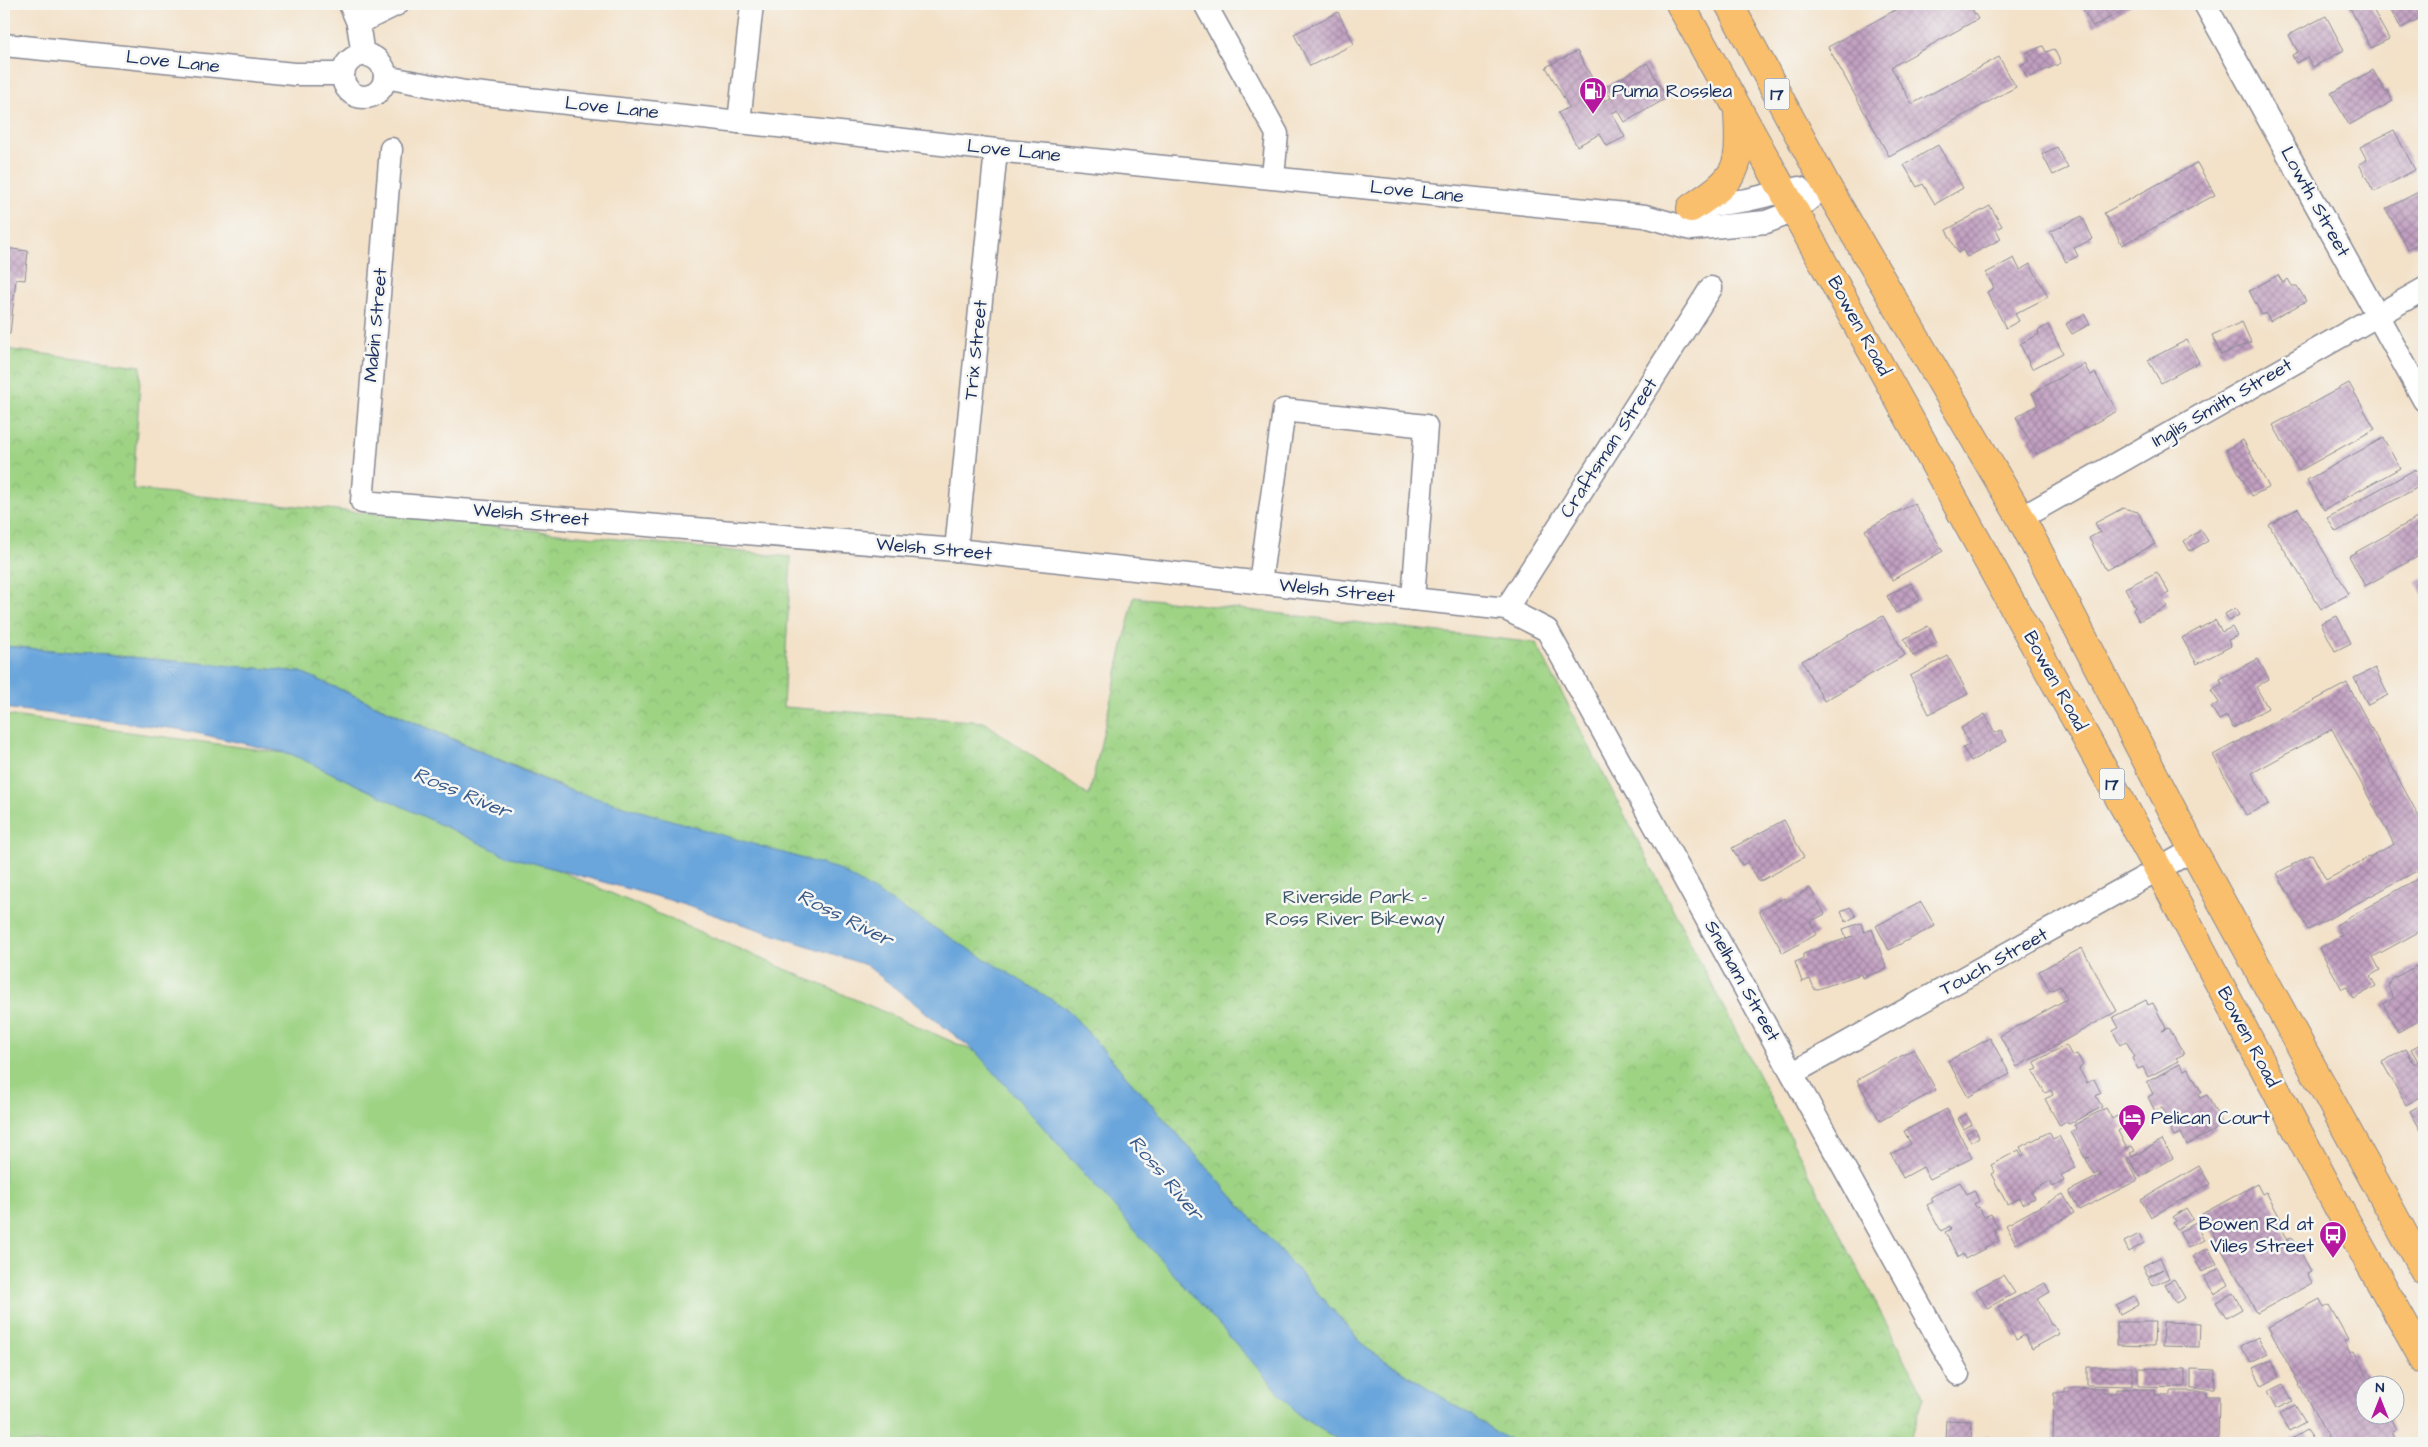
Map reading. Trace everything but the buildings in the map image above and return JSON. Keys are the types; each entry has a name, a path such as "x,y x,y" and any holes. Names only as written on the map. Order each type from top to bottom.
{"main road":[{"name":"Bowen Road","path":"1680,4 2159,870 2338,1207 2424,1360"},
{"name":"17","path":"1729,4 1826,185 2021,518 2194,850 2424,1271"},
{"path":"1690,208 1718,190 1736,168 1740,144 1738,107"}],"street":[{"path":"363,55 354,13 397,4"},
{"path":"739,122 752,4"},
{"path":"1205,4 1277,134 1273,177"},
{"name":"Lowth Street","path":"2205,4 2424,400"},
{"name":"Love Lane","path":"4,45 294,74 343,74"},
{"path":"363,55 379,61 385,77 380,88 375,93 362,96 350,92 346,87 343,74 347,63 363,55"},
{"name":"Love Lane","path":"385,77 465,92 996,150 1645,216 1691,229 1766,222 1789,201 1826,185"},
{"name":"Mabin Street","path":"362,502 391,149"},
{"name":"Trix Street","path":"956,550 996,150"},
{"name":"Love Lane","path":"1645,216 1747,200 1789,201"},
{"name":"Craftsman Street","path":"1506,608 1711,288"},
{"name":"Inglis Smith Street","path":"2021,518 2424,289"},
{"path":"1260,582 1284,410 1426,426 1413,598"},
{"name":"Welsh Street","path":"362,502 956,550 1506,608"},
{"name":"Snelham Street","path":"1506,608 1547,630 1958,1374"},
{"name":"Touch Street","path":"1793,1073 2194,850"}],"green space":[{"name":"Riverside Park - Ross River Bikeway","path":"4,349 141,366 133,489 791,557 783,707 984,722 1089,796 1134,597 1536,643 1924,1397 1910,1443 1513,1443 1366,1348 1067,1009 301,672 4,646"},
{"path":"4,715 291,754 976,1052 1395,1443 4,1443"}],"water":[{"name":"Ross River","path":"4,646 301,672 562,788 838,869 1067,1009 1366,1348 1513,1443 1344,1443 1302,1418 976,1052 866,965 666,899 507,856 291,754 178,729 4,708"}],"place":[{"name":"Puma Rosslea","path":"1593,115"},
{"name":"Pelican Court","path":"2132,1142"},
{"name":"Bowen Rd at Viles Street","path":"2333,1259"}]}
